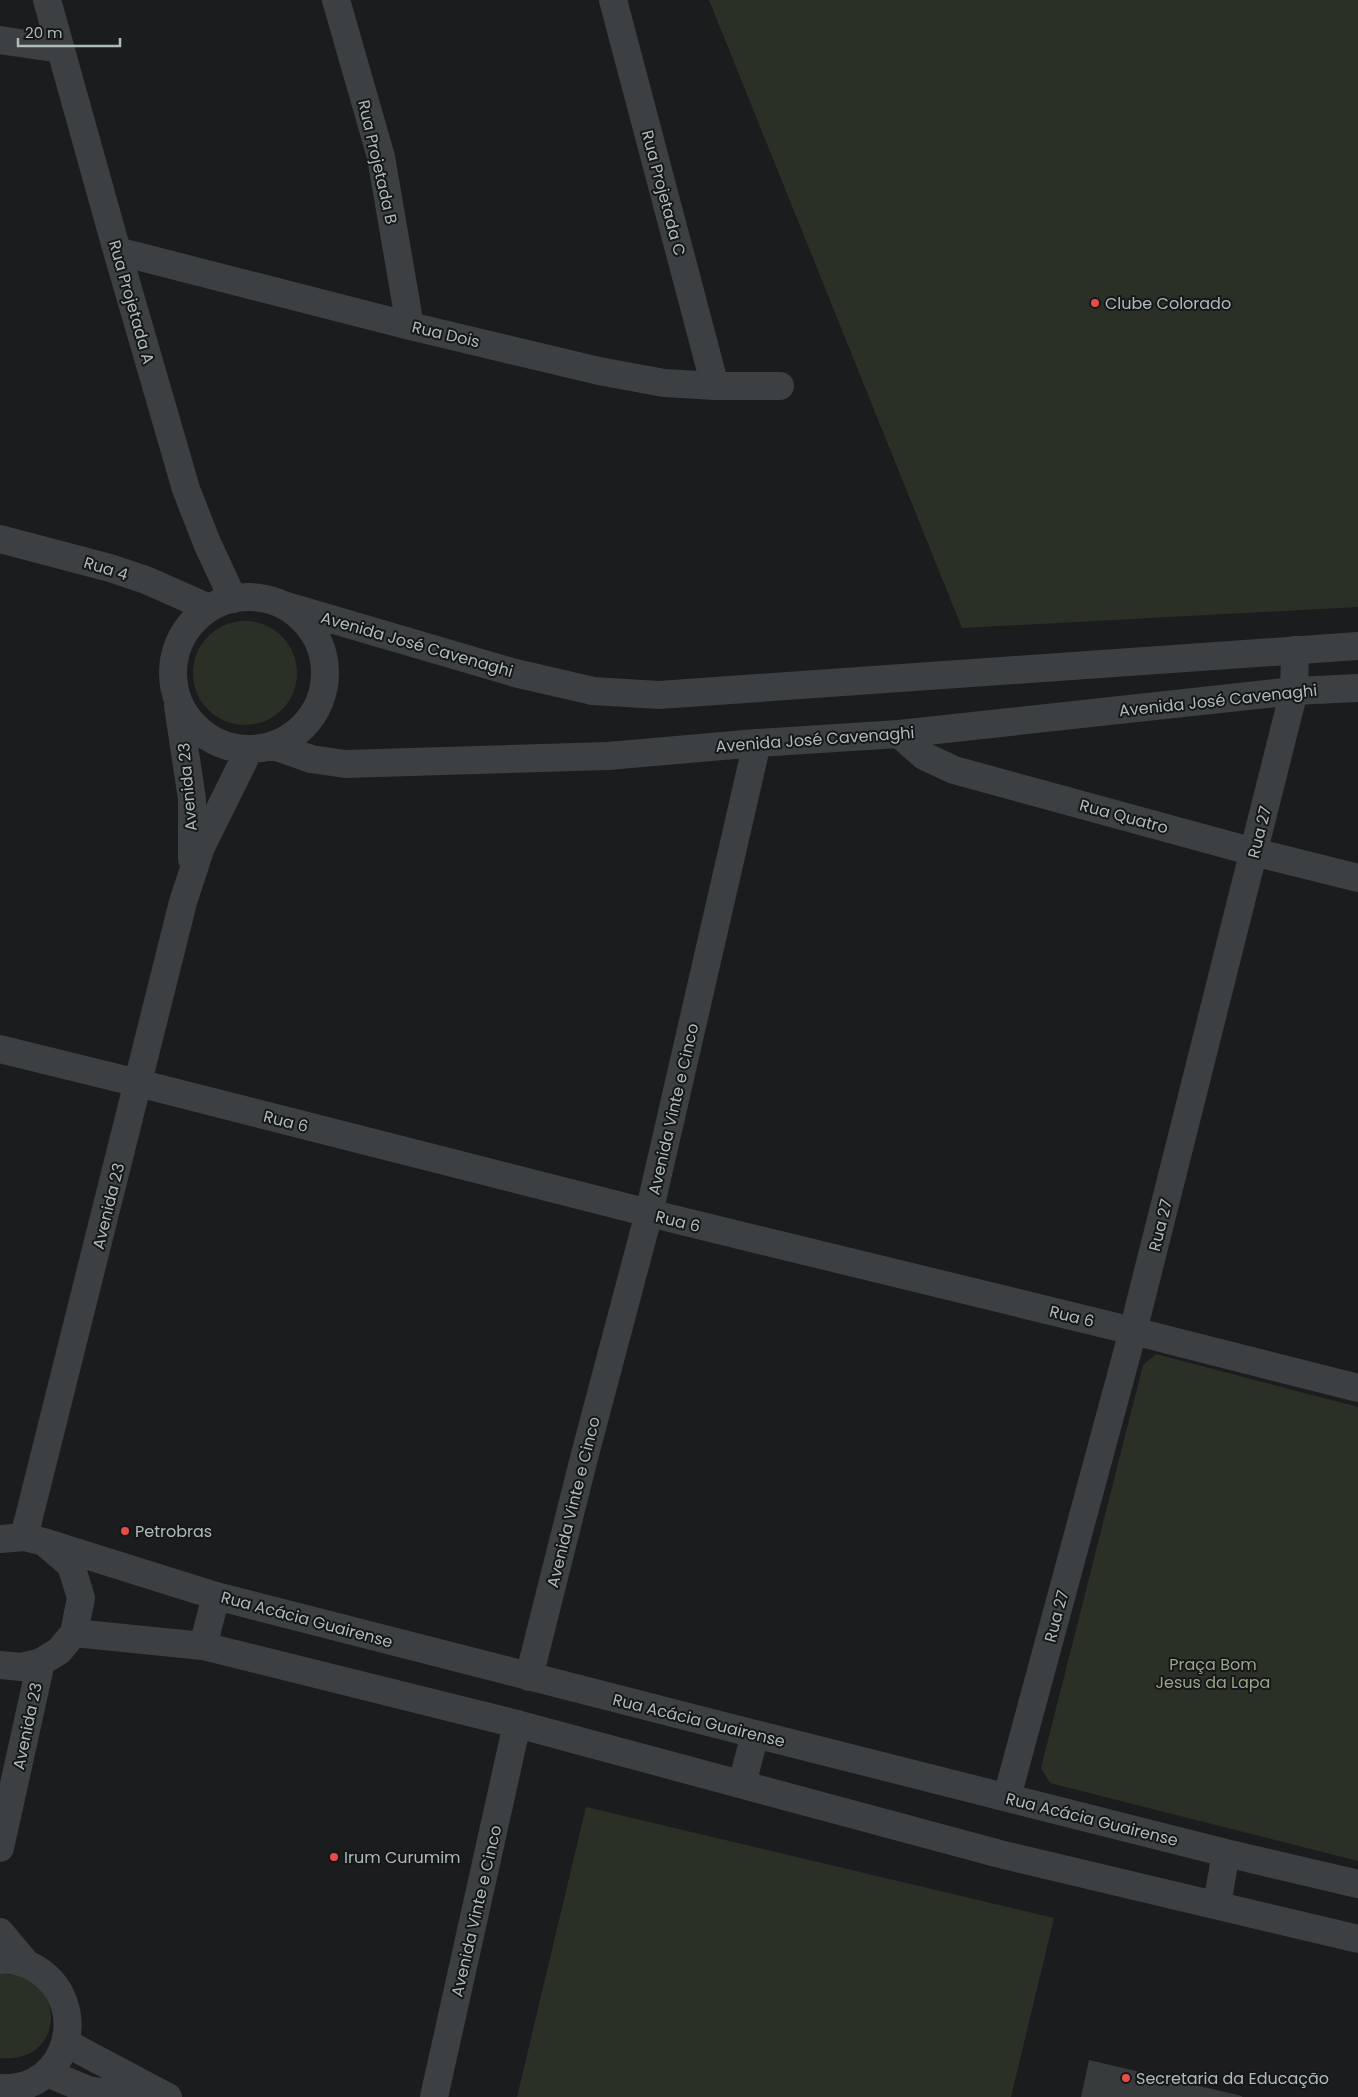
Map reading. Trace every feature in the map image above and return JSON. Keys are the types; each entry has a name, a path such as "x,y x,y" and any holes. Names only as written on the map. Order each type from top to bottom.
{"street":[{"name":"Rua Projetada A","path":"47,0 117,252 186,489 207,543 221,603"},
{"name":"Rua Projetada B","path":"336,0 381,158 410,326"},
{"name":"Rua Projetada C","path":"614,0 715,386"},
{"path":"0,40 61,49"},
{"name":"Rua Dois","path":"117,252 410,326 599,371 664,383 715,386 780,386"},
{"name":"Rua 4","path":"0,539 110,568 221,603"},
{"path":"258,598 284,605 304,620 318,641 325,666 323,692 313,715 296,733 261,748 226,746 205,736 188,720 177,699 172,674 176,648 189,626 221,603 258,598"},
{"name":"Avenida José Cavenaghi","path":"284,605 515,673 593,691 659,695 1358,646"},
{"name":"Rua 27","path":"1008,1797 1133,1331 1254,852 1294,691 1296,650"},
{"name":"Avenida José Cavenaghi","path":"261,748 345,764 608,756 757,743 899,734 1294,691 1358,688"},
{"name":"Avenida 23","path":"177,699 192,799 192,876"},
{"name":"Rua Quatro","path":"899,734 924,756 954,770 1254,852 1358,878"},
{"name":"Avenida Vinte e Cinco","path":"529,1677 584,1458 649,1213 757,743"},
{"name":"Avenida 23","path":"23,1539 183,902 201,847 261,748"},
{"name":"Rua 6","path":"0,1049 649,1213 1358,1388"},
{"path":"0,1665 21,1667 41,1662 59,1651 74,1633 81,1598 70,1565 23,1539"},
{"name":"Rua Acácia Guairense","path":"23,1539 216,1596 529,1677 1226,1853 1358,1884"},
{"path":"203,1646 216,1596"},
{"path":"74,1633 203,1646 517,1724 1000,1854 1358,1939"},
{"name":"Avenida 23","path":"0,1848 41,1662"},
{"name":"Avenida Vinte e Cinco","path":"434,2097 517,1724"},
{"path":"742,1784 755,1734"},
{"path":"1217,1904 1226,1853"},
{"path":"0,1932 13,1962 43,1972 57,1987 66,2005 69,2025 66,2043 59,2059 38,2084"},
{"path":"66,2043 168,2097"},
{"path":"0,2088 11,2089 38,2084 136,2097"}],"green space":[{"name":"Clube Colorado","path":"709,0 1358,0 1358,607 962,628"},
{"path":"245,621 265,625 282,636 293,653 297,673 293,693 282,710 265,721 245,725 225,721 208,710 197,693 193,673 197,653 208,636 225,625"},
{"name":"Praça Bom Jesus da Lapa","path":"1156,1354 1358,1407 1358,1861 1050,1783 1041,1768 1143,1365"},
{"path":"586,1807 1054,1918 1011,2097 517,2097"},
{"path":"0,1974 22,1977 38,1986 48,2001 51,2017 48,2033 38,2047 22,2056 0,2058"}],"building":[{"name":"Secretaria da Educação","path":"1089,2060 1242,2096 1242,2097 1081,2097"}],"place":[{"name":"Clube Colorado","path":"1095,303"},
{"name":"Petrobras","path":"125,1531"},
{"name":"Irum Curumim","path":"334,1857"},
{"name":"Secretaria da Educação","path":"1126,2078"}]}
